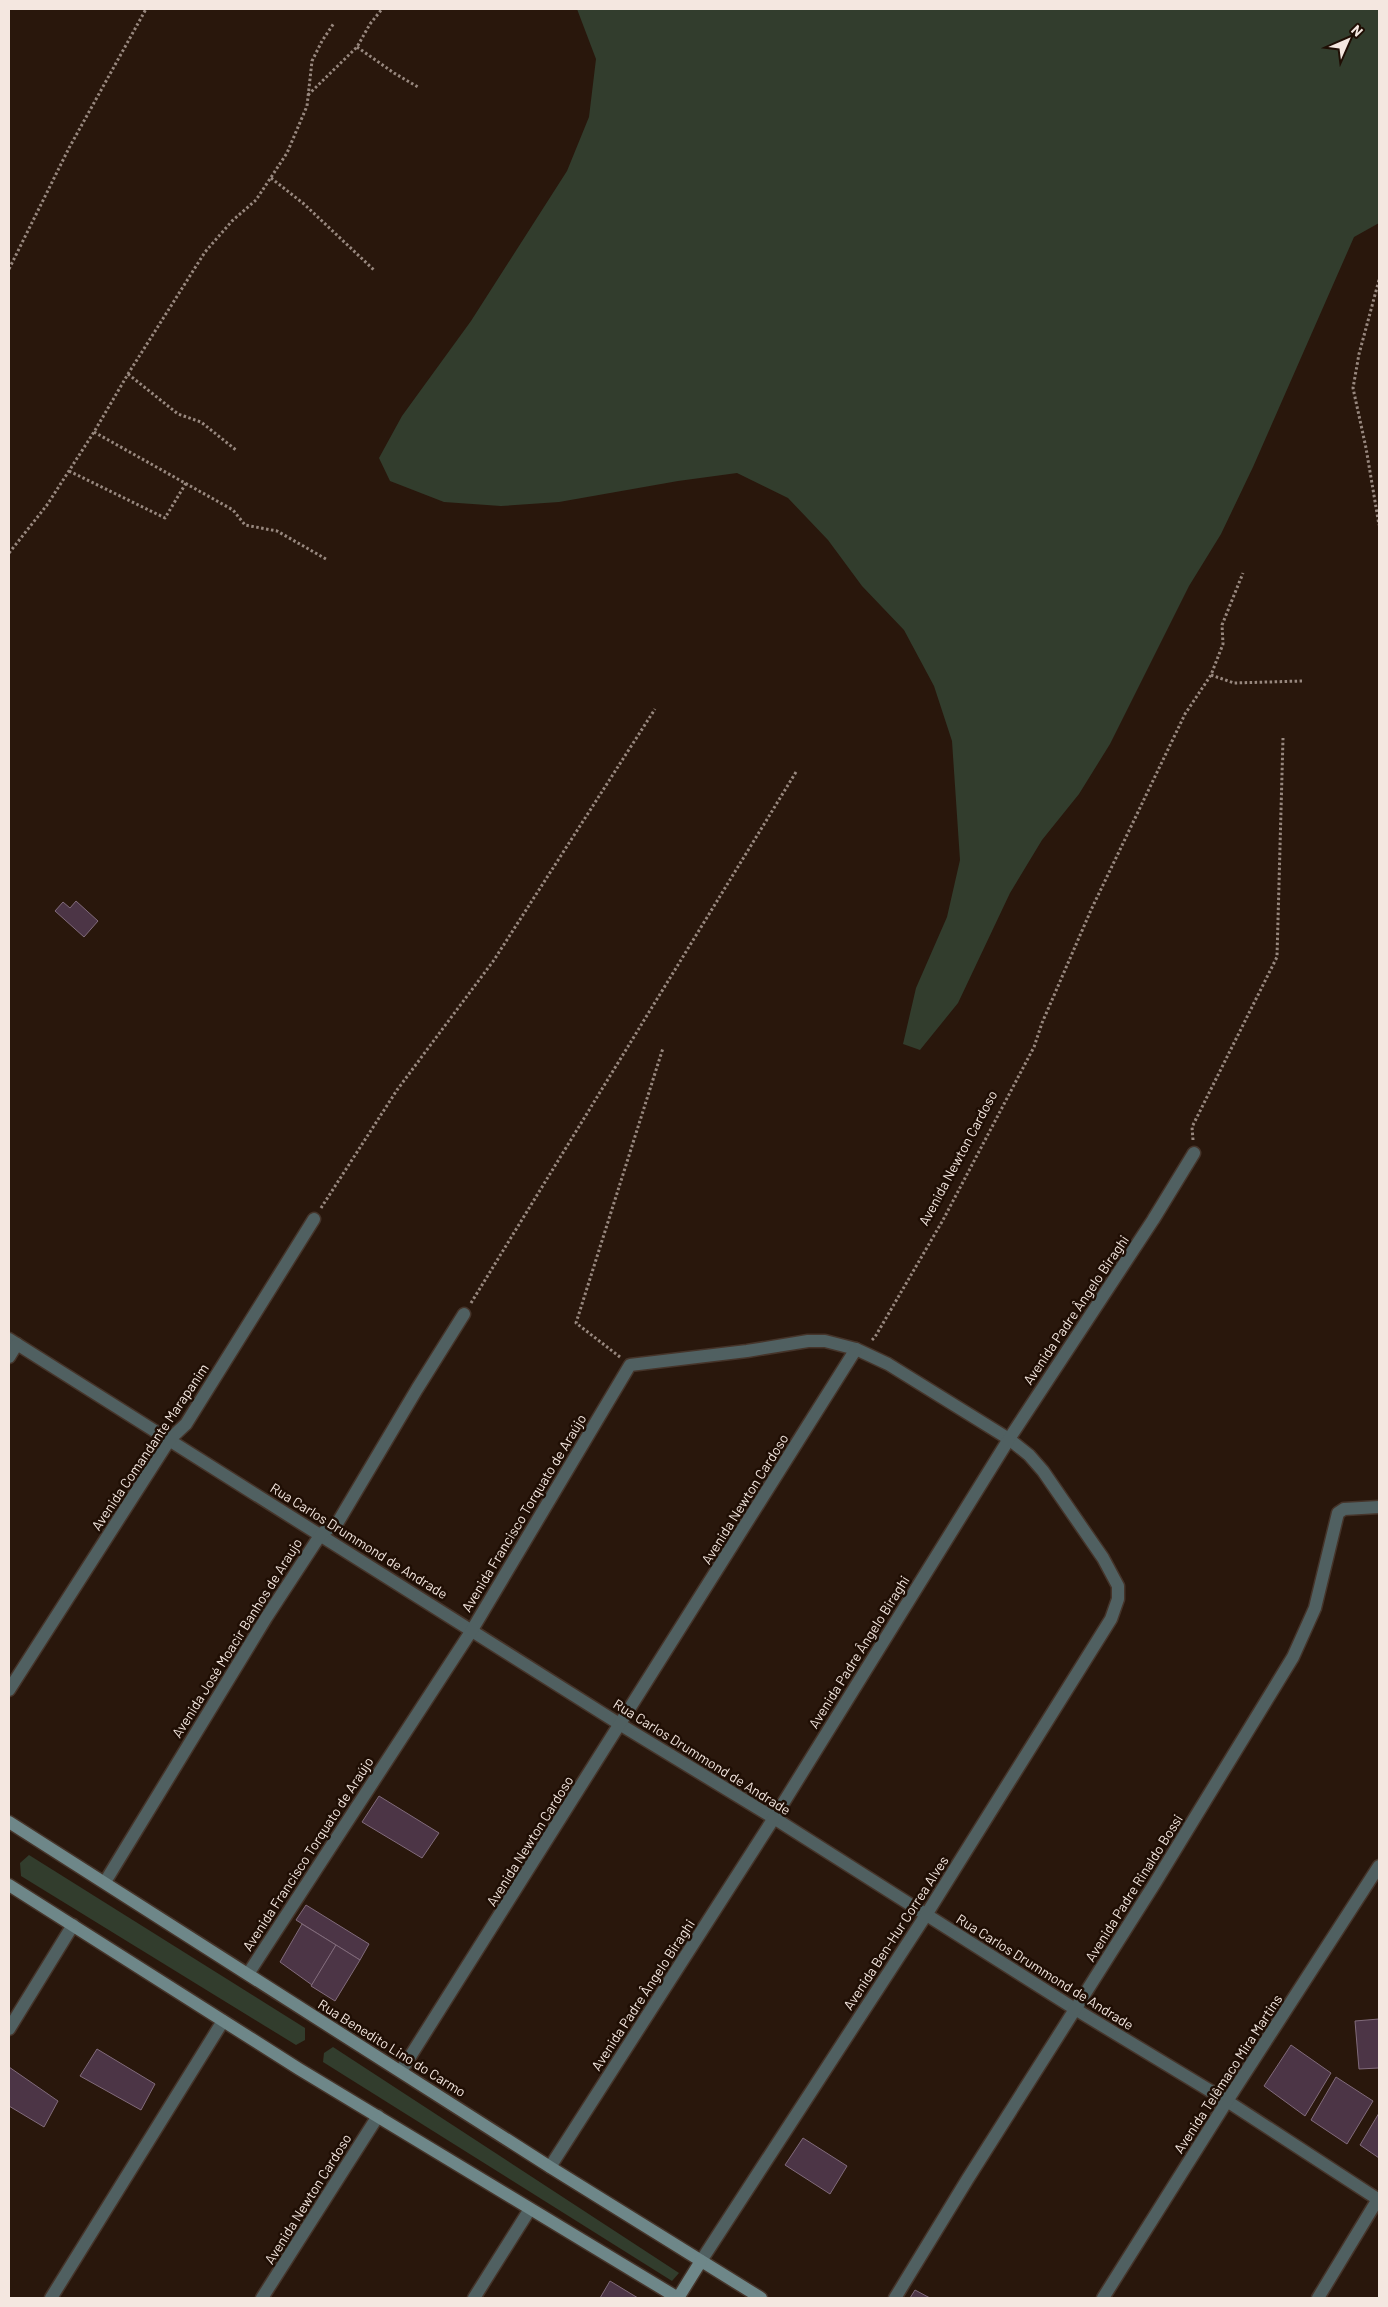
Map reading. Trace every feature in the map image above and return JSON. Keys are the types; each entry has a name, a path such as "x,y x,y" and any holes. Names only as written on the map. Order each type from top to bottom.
{"main road":[{"name":"Rua Benedito Lino do Carmo","path":"9,1822 550,2168 761,2298"},
{"path":"9,1885 223,2021 678,2298 702,2261"}],"street":[{"name":"Avenida Padre Ângelo Biraghi","path":"550,2168 774,1818 1009,1439 1148,1228 1194,1153"},
{"name":"Avenida Comandante Marapanim","path":"9,1690 170,1439 186,1424 314,1219"},
{"name":"Avenida José Moacir Banhos de Araujo","path":"105,1882 219,1694 321,1534 338,1522 417,1388 464,1314"},
{"name":"Avenida Ben-Hur Correa Alves","path":"630,1365 747,1351 808,1341 825,1341 856,1350 888,1364 1009,1439 1029,1455 1043,1471 1103,1558 1118,1586 1118,1599 1111,1619 926,1916 702,2261"},
{"name":"Rua Carlos Drummond de Andrade","path":"13,1342 321,1534 621,1725 774,1818 926,1916 1227,2101 1379,2200"},
{"path":"9,1357 13,1342"},
{"name":"Avenida Newton Cardoso","path":"402,2072 856,1350"},
{"name":"Avenida Francisco Torquato de Araújo","path":"248,1974 472,1630 630,1365"},
{"name":"Avenida Padre Rinaldo Bossi","path":"895,2298 1155,1883 1293,1657 1315,1608 1338,1512 1344,1509 1379,1507"},
{"name":"Avenida Telêmaco Mira Martins","path":"1103,2298 1227,2101 1379,1866"},
{"path":"9,2030 73,1925"},
{"path":"51,2298 223,2021"},
{"name":"Avenida Newton Cardoso","path":"262,2298 378,2116"},
{"path":"1318,2298 1379,2200"},
{"path":"474,2298 530,2209"}],"path":[{"path":"9,269 69,148 146,9"},
{"path":"308,96 357,47 370,24 382,9"},
{"path":"9,553 47,505 205,252 232,221 256,200 288,153 307,106 312,61 322,40 334,23"},
{"path":"357,47 418,87"},
{"path":"271,178 304,204 374,270"},
{"path":"1379,280 1359,354 1353,388 1366,448 1379,525"},
{"path":"128,374 178,414 201,422 236,450"},
{"path":"94,432 233,510 245,525 277,531 326,559"},
{"path":"69,471 165,518 186,483"},
{"name":"Avenida Newton Cardoso","path":"856,1350 875,1338 943,1220 1034,1047 1042,1023 1091,910 1185,714 1211,675 1223,644 1222,626 1243,573"},
{"path":"1211,675 1234,683 1302,681"},
{"path":"314,1219 397,1090 494,960 655,709"},
{"path":"1194,1153 1192,1127 1277,957 1284,738"},
{"path":"464,1314 796,772"},
{"path":"630,1365 576,1323 663,1048"}],"green space":[{"path":"577,9 1379,9 1379,223 1354,237 1253,467 1221,534 1189,586 1110,744 1079,794 1042,840 1010,893 958,1003 920,1050 903,1044 916,988 947,917 960,860 952,741 934,686 904,630 862,586 828,540 788,498 737,473 678,481 559,502 501,506 444,502 390,481 379,458 402,416 471,321 567,171 589,117 596,59"},
{"path":"29,1855 305,2028 305,2040 296,2045 21,1876 20,1863"},
{"path":"333,2047 679,2273 672,2281 323,2062 324,2053"}],"building":[{"path":"76,901 98,921 84,937 55,911 63,902 70,908"},
{"path":"379,1796 439,1833 422,1858 362,1822"},
{"path":"306,1905 369,1944 360,1960 296,1920"},
{"path":"302,1924 336,1945 312,1985 280,1962"},
{"path":"336,1945 360,1960 335,2001 311,1986"},
{"path":"1379,2019 1379,2068 1359,2069 1355,2021"},
{"path":"1291,2045 1331,2073 1305,2116 1264,2086"},
{"path":"97,2049 155,2084 141,2110 80,2076"},
{"path":"9,2067 58,2101 44,2127 9,2106"},
{"path":"1336,2077 1373,2101 1347,2144 1311,2120"},
{"path":"1379,2113 1379,2158 1360,2145"},
{"path":"803,2138 847,2166 830,2194 785,2165"},
{"path":"610,2281 638,2298 600,2298"},
{"path":"915,2290 930,2298 910,2298"}]}
